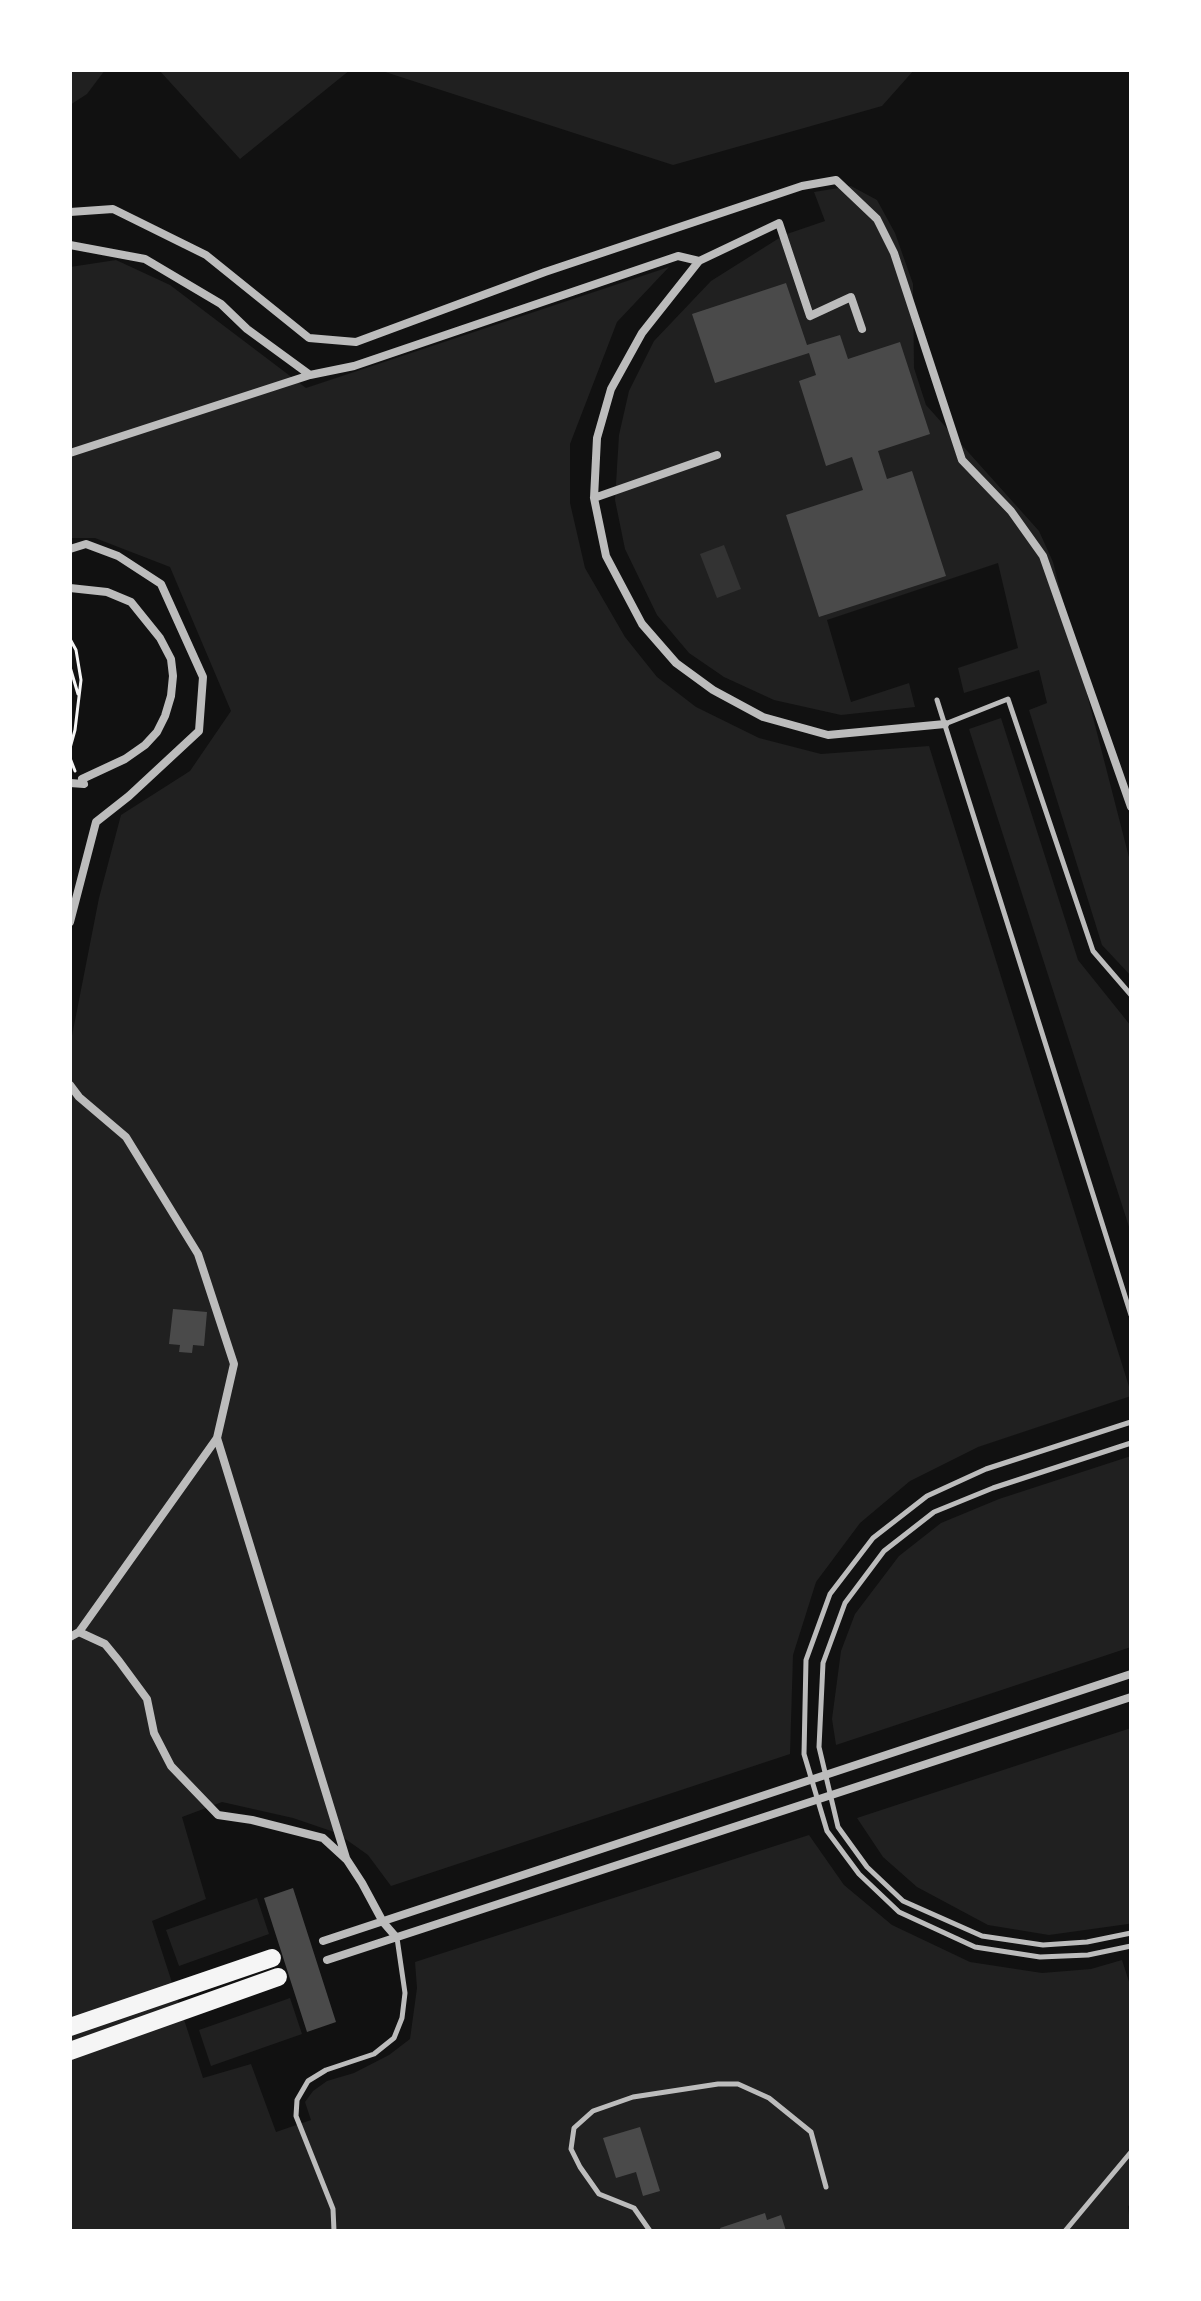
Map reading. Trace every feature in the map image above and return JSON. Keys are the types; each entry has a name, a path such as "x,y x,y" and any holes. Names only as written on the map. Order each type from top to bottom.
{"main road":[{"path":"70,2027 272,1958"},
{"path":"70,2051 278,1977"}],"street":[{"path":"70,212 113,209 206,255 309,338 356,342 545,272 802,186 836,180 877,219 894,253 962,460 1011,511 1043,556 1131,807"},
{"path":"862,329 851,297 810,316 779,223 699,261 642,333 611,389 597,438 594,498 606,556 642,624 676,663 713,690 763,717 828,735 945,724"},
{"path":"70,245 145,259 221,304 247,329 310,375"},
{"path":"70,453 310,375 354,366 678,256 699,261"},
{"path":"594,498 717,455"},
{"path":"70,549 86,544 118,556 161,584 203,677 199,731 96,822 70,922"},
{"path":"70,588 107,592 131,602 160,638 171,659 173,676 165,716 157,732 145,745 125,759 82,779 84,784 70,783"},
{"path":"70,1085 79,1097 126,1137 198,1254 234,1364 217,1438 79,1632 70,1637"},
{"path":"217,1438 347,1860"},
{"path":"79,1632 105,1644 119,1661 147,1699 154,1733 171,1766 218,1815 323,1838 347,1860 383,1922 396,1937"},
{"path":"323,1941 1131,1674"},
{"path":"327,1960 1131,1697"}],"lane":[{"path":"945,724 1008,699 1093,951 1131,995"},
{"path":"937,700 1131,1315"},
{"path":"1131,1422 974,1475 927,1496 873,1538 830,1594 806,1660 804,1754 827,1831 859,1874 899,1912 975,1947 1040,1957 1088,1955 1131,1946"},
{"path":"1131,1443 993,1488 934,1512 884,1551 845,1603 823,1663 819,1747 838,1827 867,1867 903,1901 982,1936 1028,1943 1087,1942 1131,1933"},
{"path":"334,2231 333,2209 296,2116 297,2100 308,2081 326,2070 374,2054 394,2038 402,2018 405,1993 396,1937"},
{"path":"650,2231 634,2208 599,2194 571,2149 574,2128 593,2111 633,2097 718,2084 738,2084 769,2098 811,2132 826,2187"},
{"path":"1065,2231 1131,2152"}],"path":[{"path":"70,639 80,665 80,698 70,748"},
{"path":"70,667 80,698"}],"shaded area":[{"path":"70,70 105,70 87,94 70,105"},
{"path":"159,70 350,70 240,159"},
{"path":"379,70 914,70 882,106 673,165"},
{"path":"851,186 877,200 895,233 913,284 914,368 926,405 1039,531 1053,562 1131,865 1131,976 1102,945 1029,710 1047,703 1039,670 964,693 958,668 1018,648 998,563 827,620 851,702 909,683 915,707 841,715 774,700 724,677 689,653 657,615 625,549 615,500 619,435 629,391 654,341 711,281 784,235 825,221 814,192"},
{"path":"116,260 170,285 306,388 669,267 617,322 570,444 570,503 585,568 625,637 657,677 696,707 759,738 821,754 929,746 1131,1393 1131,1396 978,1447 910,1481 860,1523 816,1582 793,1655 790,1754 391,1886 368,1855 337,1833 293,1818 222,1802 182,1817 206,1899 152,1921 203,2078 251,2064 276,2132 311,2120 305,2102 313,2091 327,2081 354,2073 389,2055 410,2039 417,1988 415,1962 809,1835 844,1885 892,1925 970,1962 1042,1973 1091,1969 1122,1960 1131,1988 1131,2205 1128,2206 1131,2231 70,2231 70,1046 99,898 121,815 190,771 231,711 170,567 95,538 70,538 70,267"},
{"path":"724,545 741,589 717,598 700,554"},
{"path":"1001,718 1078,960 1131,1026 1131,1233 969,729"},
{"path":"1131,1456 1131,1647 836,1745 832,1719 841,1651 855,1614 899,1556 941,1523 999,1499"},
{"path":"1131,1728 1131,1923 1128,1924 1049,1935 988,1925 917,1887 883,1857 857,1818"},
{"path":"257,1898 269,1934 179,1966 166,1930"},
{"path":"290,1998 302,2034 211,2066 199,2030"}],"building":[{"path":"786,283 807,345 840,335 848,359 900,342 930,434 878,451 887,479 912,471 946,576 819,617 786,515 863,490 852,457 826,466 799,381 816,375 809,353 715,383 692,314"},
{"path":"173,1309 207,1312 204,1346 193,1345 192,1353 179,1352 180,1345 169,1344"},
{"path":"293,1888 336,2022 307,2032 264,1898"},
{"path":"640,2127 660,2191 643,2196 636,2172 616,2178 603,2138"},
{"path":"765,2213 767,2220 781,2215 786,2231 721,2231 720,2228"}]}
